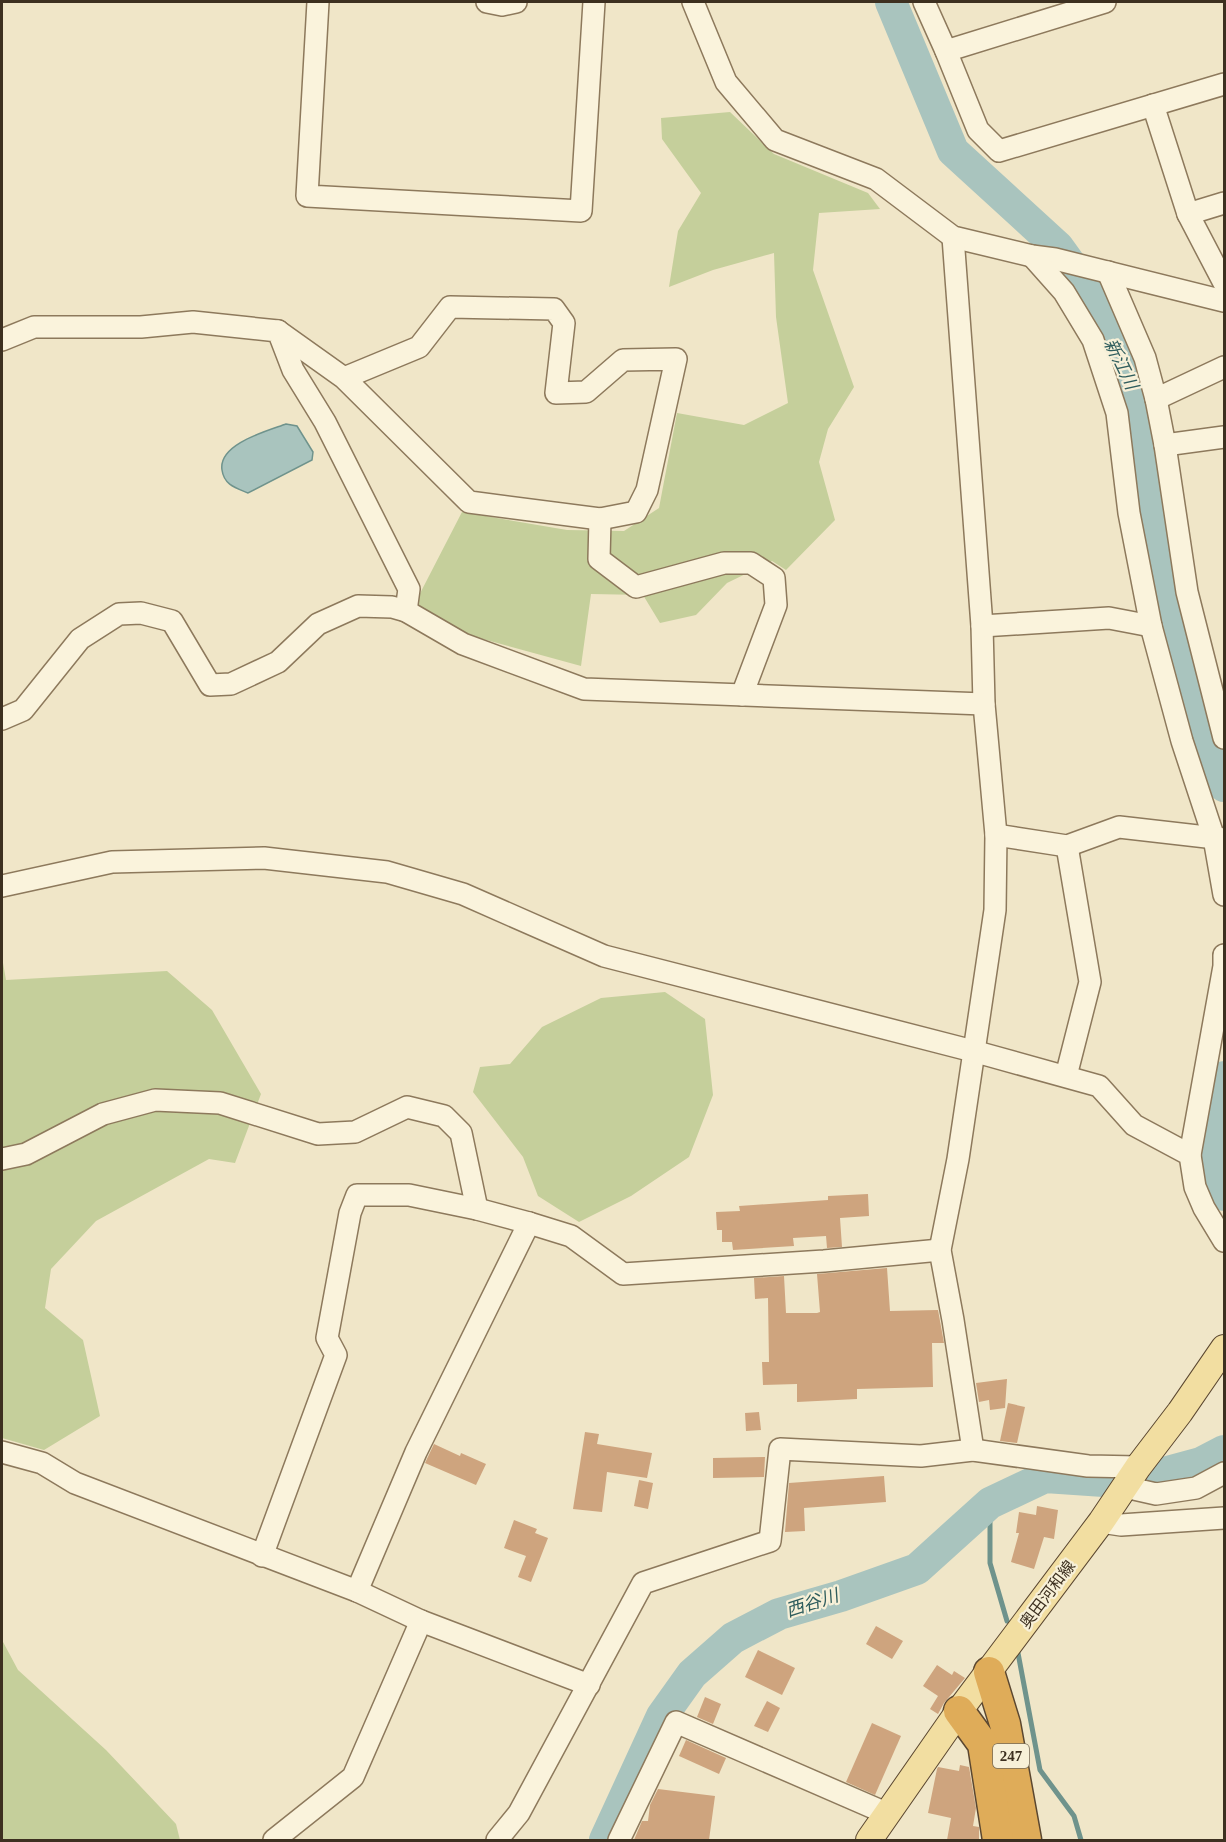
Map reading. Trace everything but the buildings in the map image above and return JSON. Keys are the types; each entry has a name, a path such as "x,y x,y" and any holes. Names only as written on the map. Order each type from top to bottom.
{"highway":[{"name":"247","path":"989,1672 1005,1724 1026,1840"},
{"name":"247","path":"959,1711 983,1744 998,1840"}],"main road":[{"name":"奥田河和線","path":"869,1840 959,1711 1120,1495 1224,1348"}],"street":[{"path":"318,2 307,196 581,211 594,2"},
{"path":"487,2 502,5 516,2"},
{"path":"693,2 726,82 775,140 876,179 953,237 1032,256 1055,259 1224,301"},
{"path":"924,2 978,130 999,151 1224,84"},
{"path":"946,51 1056,9 1105,2"},
{"path":"1153,105 1188,214 1224,283"},
{"path":"1188,214 1224,203"},
{"path":"953,237 981,626 984,704 996,835 995,910 958,1159 940,1250 973,1450"},
{"path":"1032,256 1064,292 1093,340 1117,413 1129,513 1151,626 1182,741 1221,839 1224,895"},
{"path":"1108,272 1145,358 1156,399 1187,592 1224,738"},
{"path":"2,340 34,327 141,327 193,322 278,332 344,378 469,502 600,519 636,512 647,490 676,359 623,360 586,392 556,393 564,323 554,309 450,308 419,347 344,378"},
{"path":"278,332 293,370 325,422 408,589 406,611"},
{"path":"1156,399 1224,367"},
{"path":"1165,445 1224,437"},
{"path":"600,519 599,560 636,587 724,563 751,563 774,578 776,605 742,695"},
{"path":"2,719 23,710 80,639 119,614 141,613 172,621 210,685 231,684 278,662 318,624 358,606 392,607 406,611 463,644 584,689 984,704"},
{"path":"981,626 1109,618 1151,626"},
{"path":"996,835 1067,846 1119,827 1221,839"},
{"path":"1066,1076 1090,982 1067,846"},
{"path":"2,886 112,862 264,858 387,872 463,894 604,956 974,1051 1099,1086 1134,1125 1190,1155"},
{"path":"1224,955 1224,966 1190,1155 1195,1187 1204,1208 1224,1241"},
{"path":"2,1159 26,1154 103,1114 155,1100 220,1103 318,1134 355,1132 407,1107 444,1116 461,1133 477,1209"},
{"path":"262,1556 336,1355 327,1338 350,1213 357,1195 409,1195 477,1209 529,1223 571,1236 623,1274 813,1262 940,1250"},
{"path":"357,1591 416,1452 529,1223"},
{"path":"497,1840 519,1813 643,1583 770,1541 780,1449 921,1456 973,1450 1088,1466 1120,1495 1156,1494 1196,1488 1224,1473"},
{"path":"2,1452 42,1463 75,1483 357,1591 421,1621 589,1685"},
{"path":"1120,1495 1121,1524 1224,1518"},
{"path":"274,1840 353,1777 421,1621"},
{"path":"619,1840 676,1722 888,1814"}],"green space":[{"path":"730,112 774,154 868,193 880,209 819,213 813,270 854,387 828,429 819,462 835,520 786,570 772,561 727,583 696,615 660,623 643,595 591,594 581,666 472,636 413,607 462,512 567,530 624,531 659,508 677,413 744,425 788,403 776,317 774,253 713,270 669,287 678,231 701,193 662,139 661,118"},
{"path":"2,957 6,980 167,971 212,1010 261,1094 235,1163 209,1159 96,1221 51,1269 45,1308 83,1340 100,1416 44,1450 2,1438"},
{"path":"665,992 705,1019 713,1095 689,1157 631,1196 579,1222 538,1196 523,1157 473,1092 480,1067 510,1064 542,1027 601,998"},
{"path":"2,1640 18,1670 106,1750 176,1824 180,1840 2,1840"}],"water":[{"path":"286,424 297,426 313,452 312,460 248,493 228,483 222,470 223,461 228,453 245,440"}],"waterway":[{"name":"新江川","path":"891,2 953,151 1058,247 1081,279 1138,400 1154,524 1174,626 1224,786"},
{"name":"新江川","path":"1224,1077 1214,1134 1217,1174 1224,1195"},
{"name":"西谷川","path":"1153,1476 1201,1463 1224,1451"},
{"name":"西谷川","path":"605,1840 662,1716 692,1674 733,1638 779,1614 841,1596 917,1569 990,1503 1045,1477 1104,1481"},
{"path":"990,1503 990,1563 1007,1621"},
{"path":"1018,1653 1040,1770 1074,1816 1081,1840"}]}
